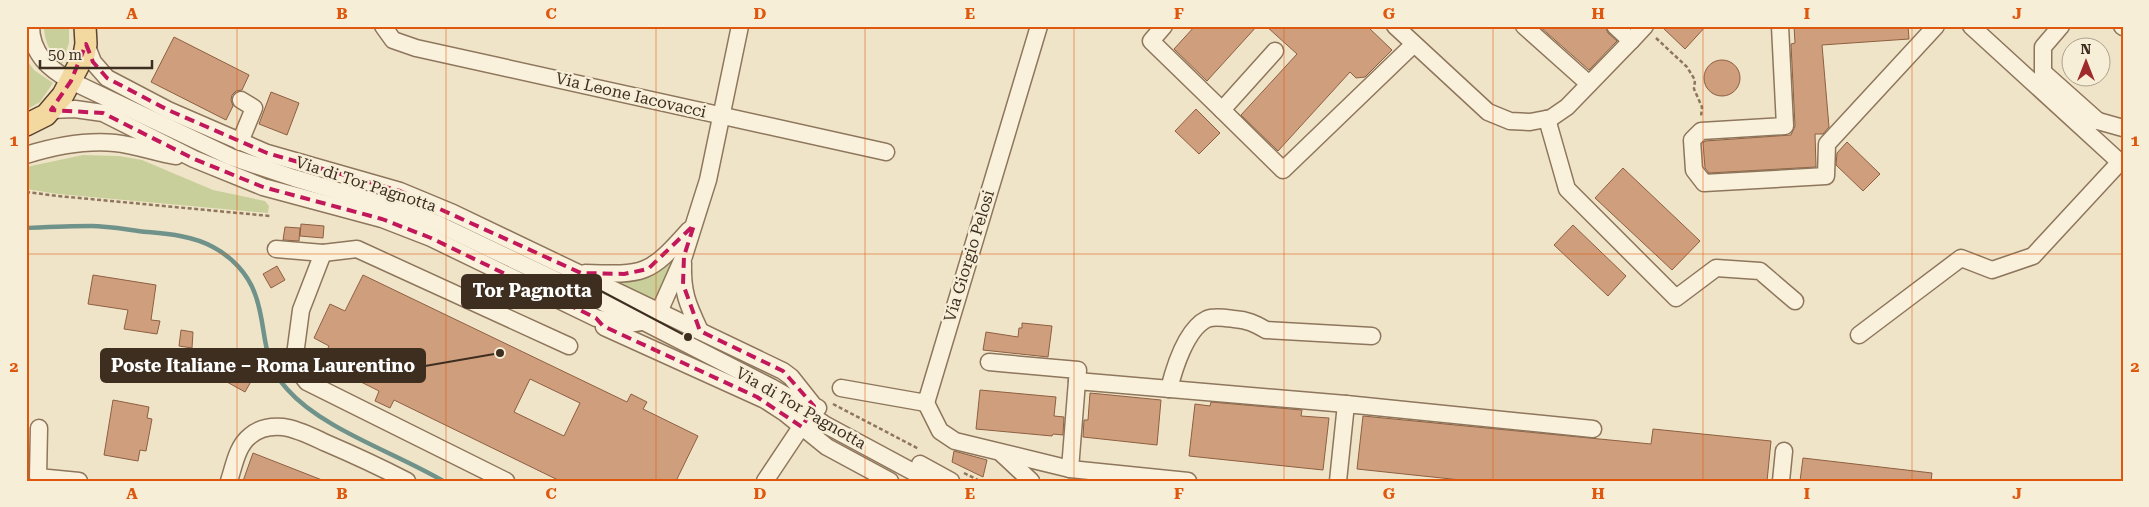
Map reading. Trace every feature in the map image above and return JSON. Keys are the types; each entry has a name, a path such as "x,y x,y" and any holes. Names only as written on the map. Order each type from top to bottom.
{"main road":[{"path":"26,125 40,120 52,110 71,81 84,55 86,35"}],"street":[{"name":"Via di Tor Pagnotta","path":"31,26 34,42 43,60 58,74 71,81 231,157 401,210 438,224 644,322 771,387 930,481"},
{"name":"Via Leone Iacovacci","path":"383,26 393,40 416,48 886,152"},
{"path":"659,312 684,256 708,180 740,26"},
{"name":"Via Giorgio Pelosi","path":"926,403 1039,26"},
{"path":"1164,26 1151,41 1283,170 1414,44"},
{"path":"1395,26 1488,112 1510,121 1530,122 1547,119 1567,107 1645,27"},
{"path":"1524,26 1589,84"},
{"path":"1615,26 1631,41"},
{"path":"1780,26 1785,126 1701,131 1692,140 1694,170 1704,183 1826,176 1827,144 1936,26"},
{"path":"1859,335 1961,258 1992,270 2033,256 2121,164 1971,26"},
{"path":"2043,93 2043,47 2061,26"},
{"name":"Via di Tor Pagnotta","path":"86,35 99,71 114,83 240,142 304,164 400,191 454,213 783,371 791,377 813,411 816,441 890,481"},
{"path":"1222,110 1276,51"},
{"path":"2043,72 2098,120"},
{"path":"240,142 254,108 241,100"},
{"name":"Via di Tor Pagnotta","path":"52,110 75,109 103,114 194,159 263,187 382,219 431,238 596,318 619,324 636,325 659,312"},
{"path":"1547,119 1567,189 1676,298 1693,283 1716,268 1760,271 1796,301"},
{"path":"2075,122 2098,120 2123,128"},
{"path":"26,155 68,145 99,142 194,159"},
{"path":"581,273 624,274 648,269 667,255 694,225"},
{"path":"276,249 323,253 357,249 569,346"},
{"path":"323,253 301,310 294,355 299,372 307,382 506,481"},
{"path":"684,256 683,284 685,295 700,331"},
{"name":"Via di Tor Pagnotta","path":"596,318 603,326 765,400 813,411 954,475"},
{"path":"1170,389 1175,366 1185,345 1198,326 1207,319 1226,318 1251,321 1266,330 1372,336"},
{"path":"989,362 1078,370 1070,469"},
{"path":"1077,381 1346,404 1593,429"},
{"path":"840,388 926,403 940,431 954,441 1070,469 1188,481"},
{"path":"1338,481 1346,404"},
{"path":"765,481 813,411"},
{"path":"229,481 242,445 248,437 261,429 271,427 284,427 302,432 368,461 407,481"},
{"path":"39,428 38,477 79,481"},
{"path":"1781,481 1784,451"},
{"path":"1000,453 1031,481"}],"path":[{"path":"1645,27 1687,67 1695,80 1694,89 1702,108 1701,131"},
{"path":"26,192 270,216"},
{"path":"813,411 923,452"},
{"path":"954,475 980,481"}],"highlighted area":[{"path":"86,44 93,62 107,78 168,110 267,153 400,191 581,273 624,274 648,269 694,225 684,256 683,284 700,331 783,371 814,406 802,427 757,397 603,326 596,318 431,238 382,219 263,187 194,159 103,113 51,110 71,81"}],"green space":[{"path":"44,26 69,26 69,43 62,64 49,47 45,37"},
{"path":"26,59 34,70 53,83 40,102 26,110"},
{"path":"83,155 119,156 142,160 213,190 265,201 269,206 268,213 58,194 26,189 26,167"},
{"path":"672,261 656,297 653,299 617,283 617,281 641,280"}],"building":[{"path":"1195,26 1257,26 1207,81 1174,49"},
{"path":"1266,26 1367,26 1392,50 1365,77 1356,78 1350,72 1278,151 1241,115 1297,54"},
{"path":"1539,26 1605,26 1608,33 1617,41 1589,70"},
{"path":"1661,26 1706,26 1685,49"},
{"path":"1794,26 1908,26 1909,39 1822,45 1829,127 1823,134 1815,134 1816,167 1709,173 1705,168 1703,143 1705,141 1791,135 1795,126 1791,44 1795,43"},
{"path":"174,37 249,75 242,90 236,91 232,95 233,106 226,120 151,82"},
{"path":"1722,60 1729,61 1735,65 1739,71 1739,85 1735,91 1729,95 1722,96 1715,95 1709,91 1705,85 1704,78 1705,71 1709,65 1715,61"},
{"path":"271,92 299,103 287,135 259,124"},
{"path":"1196,109 1220,133 1199,154 1175,131"},
{"path":"1847,142 1880,174 1863,191 1836,165 1837,153"},
{"path":"1623,168 1700,241 1672,270 1595,198"},
{"path":"301,224 324,226 323,238 300,236"},
{"path":"1573,225 1626,276 1608,296 1554,245"},
{"path":"285,227 300,228 299,241 283,240"},
{"path":"277,266 285,280 271,288 263,274"},
{"path":"93,275 156,285 151,320 160,321 157,334 124,329 128,310 88,304"},
{"path":"363,275 627,402 631,394 647,402 643,409 698,436 676,481 560,481 394,400 390,408 375,401 379,391 335,369 337,365 323,358 329,346 314,338 330,304 345,311","holes":["530,379 580,403 564,436 514,412"]},
{"path":"1022,323 1052,326 1048,357 983,350 986,332 1018,337 1019,328 1022,328"},
{"path":"181,330 193,332 192,348 179,346"},
{"path":"245,351 247,366 257,371 245,392 227,382"},
{"path":"980,390 1056,397 1054,416 1064,417 1063,435 1053,434 1052,436 976,429"},
{"path":"1090,393 1161,400 1157,445 1083,437 1084,420 1088,420"},
{"path":"113,400 149,407 147,418 152,419 146,451 140,450 138,461 104,455"},
{"path":"1211,402 1302,410 1301,416 1329,418 1323,470 1189,456 1195,404 1210,406"},
{"path":"1363,416 1651,444 1653,429 1771,441 1767,481 1470,481 1357,469"},
{"path":"954,451 987,460 983,477 952,462"},
{"path":"253,453 322,480 322,481 243,481"},
{"path":"1803,458 1932,473 1931,481 1800,481"}],"waterway":[{"path":"26,228 112,227 189,238 205,243 220,251 244,273 252,287 259,307 265,343 272,366 287,389 302,403 339,428 443,481"}],"place":[{"name":"Tor Pagnotta","path":"688,337"},
{"name":"Poste Italiane – Roma Laurentino","path":"500,353"}]}
